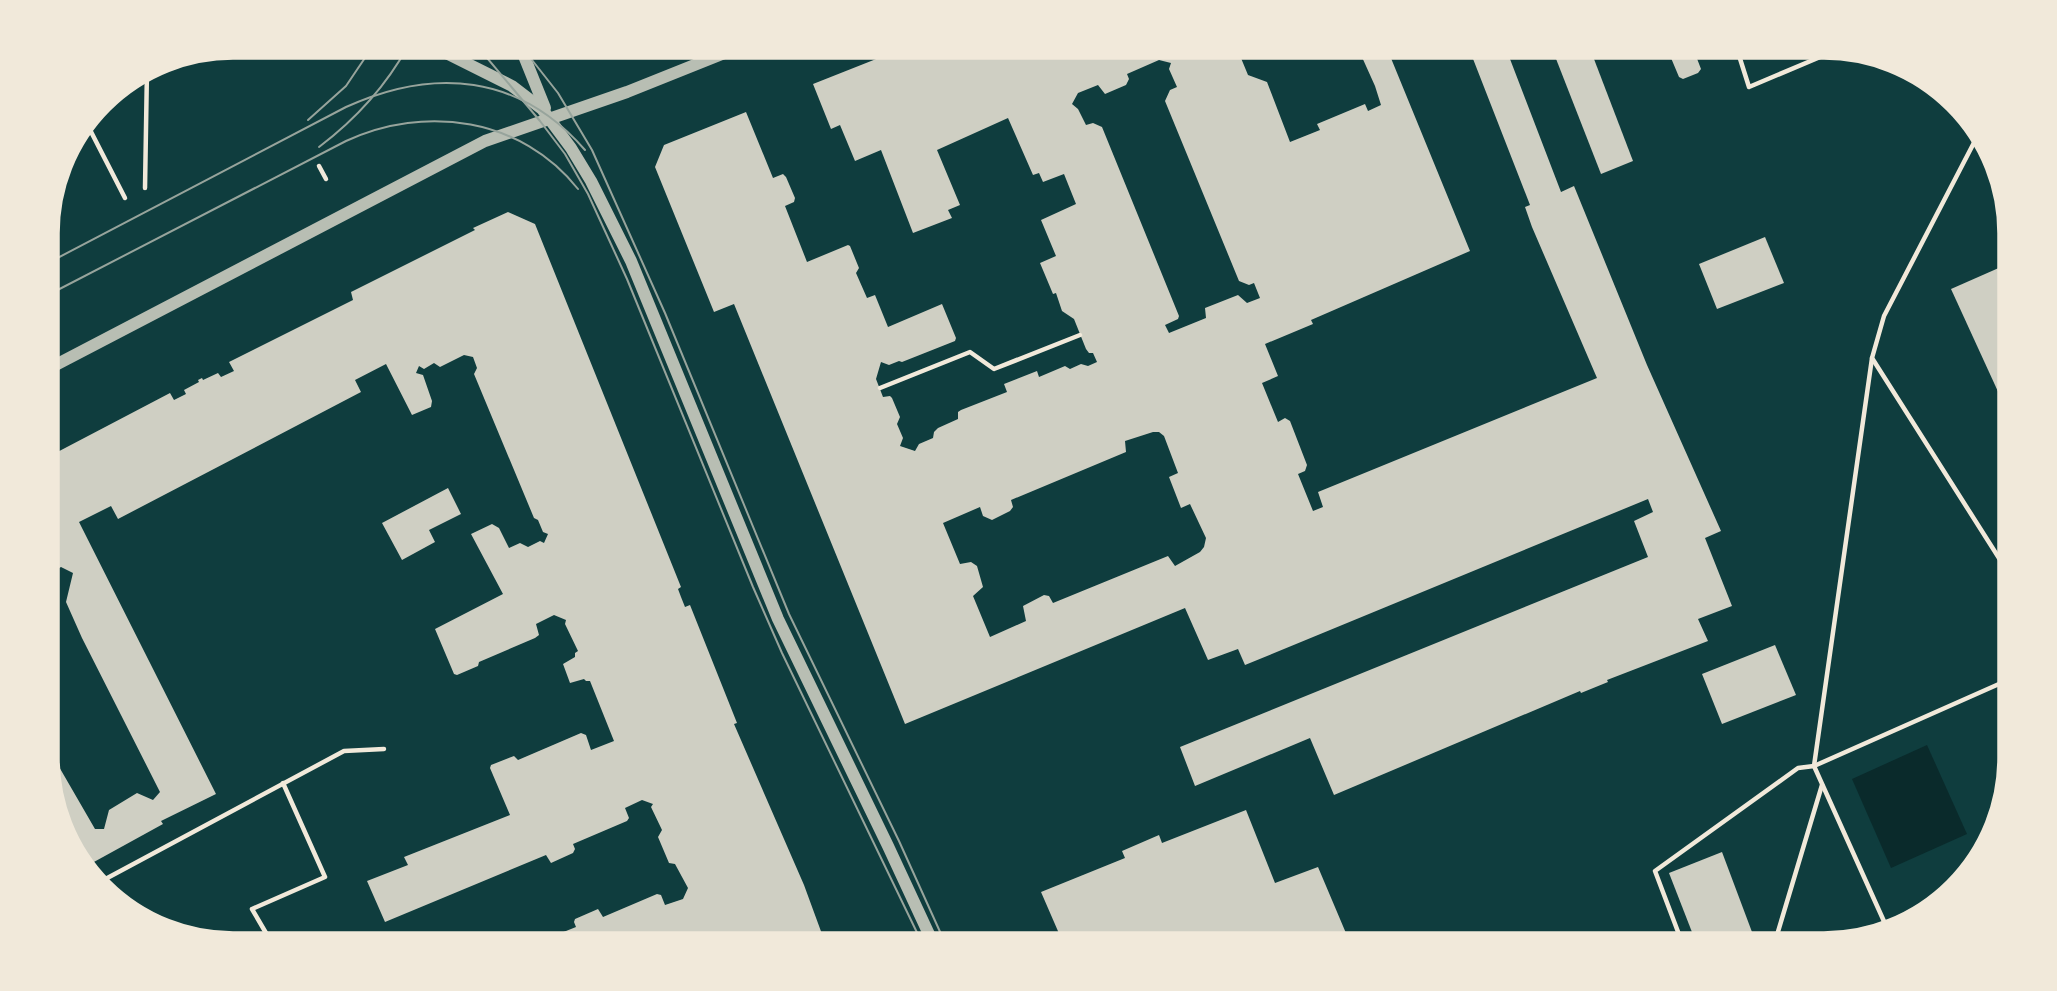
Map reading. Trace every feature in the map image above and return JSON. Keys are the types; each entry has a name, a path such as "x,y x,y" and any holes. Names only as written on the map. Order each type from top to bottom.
{"street":[{"path":"455,58 512,86 550,118"},
{"path":"524,58 550,118 591,181 625,248 778,619 928,933"},
{"path":"58,364 495,137 628,92 712,58"}],"path":[{"path":"1740,58 1749,87 1818,58"},
{"path":"145,187 147,81"},
{"path":"91,131 125,198"},
{"path":"1884,922 1814,766 1872,358 1884,316 1974,142"},
{"path":"319,166 326,179"},
{"path":"880,388 970,352 994,369 1080,335"},
{"path":"1872,358 1999,558"},
{"path":"1678,933 1655,871 1798,768 1814,766 1999,684"},
{"path":"106,879 344,751 384,749"},
{"path":"266,933 252,909 325,877 283,783"},
{"path":"1778,933 1822,784"}],"water":[{"path":"1927,745 1967,834 1891,868 1852,779"}],"building":[{"path":"879,58 1241,58 1248,75 1267,82 1290,142 1320,130 1317,124 1365,104 1368,111 1381,105 1362,58 1391,58 1470,251 1311,320 1313,324 1265,344 1278,376 1262,383 1278,422 1285,418 1290,421 1307,465 1305,471 1298,474 1313,511 1323,507 1318,492 1597,378 1532,227 1525,207 1530,205 1473,58 1510,58 1561,192 1574,186 1647,365 1721,531 1705,538 1732,606 1698,619 1708,641 1607,680 1608,682 1581,693 1580,691 1334,795 1310,738 1195,786 1180,747 1648,557 1634,521 1653,512 1648,499 1245,665 1238,649 1208,660 1185,608 905,724 734,304 714,312 655,167 664,145 746,112 773,178 783,174 795,198 794,202 785,206 807,262 850,246 859,268 856,273 867,298 875,295 888,327 942,304 955,341 902,362 889,365 881,362 876,379 883,397 892,398 900,417 897,424 903,438 900,446 915,451 919,444 933,438 938,428 958,419 958,412 961,410 1007,392 1004,384 1037,371 1039,377 1065,366 1070,369 1097,362 1093,353 1086,349 1074,319 1062,311 1040,263 1056,256 1041,220 1076,204 1064,174 1043,182 1039,173 1033,175 1008,118 937,150 960,205 948,210 952,218 913,233 881,150 855,161 840,125 831,129 813,84","holes":["1159,60 1171,63 1169,69 1177,87 1170,90 1165,101 1239,281 1249,285 1254,283 1260,298 1247,303 1238,295 1205,308 1206,318 1169,333 1165,325 1179,316 1102,127 1093,123 1086,125 1078,109 1072,104 1078,93 1098,85 1105,94 1126,85 1129,79 1127,74","1159,432 1164,436 1178,473 1169,477 1181,508 1190,504 1206,538 1200,552 1175,566 1168,556 1053,603 1049,596 1044,595 1023,606 1026,621 990,637 973,596 983,587 977,566 971,562 960,564 943,523 980,507 983,516 992,520 1010,511 1013,507 1011,500 1126,452 1125,441"]},
{"path":"1556,58 1594,58 1633,161 1601,174"},
{"path":"1671,58 1697,58 1701,69 1698,73 1683,79 1679,77"},
{"path":"508,212 535,224 681,587 678,589 685,607 690,605 737,723 734,724 804,885 822,933 561,933 576,927 575,919 598,909 603,917 657,894 661,895 665,905 683,899 688,888 675,864 669,863 658,837 662,830 651,807 653,804 642,800 625,808 629,818 627,821 573,844 573,853 551,863 546,855 385,922 367,881 408,865 404,857 510,815 491,765 514,756 518,760 581,733 586,735 591,750 614,741 590,681 584,679 570,683 563,664 575,657 578,651 565,624 566,620 554,615 536,624 539,635 535,638 479,662 478,666 457,675 454,674 435,629 503,594 471,534 492,524 499,528 509,548 520,543 528,547 540,541 544,543 548,534 543,532 538,520 534,518 474,374 477,368 473,357 464,355 440,367 434,363 424,369 419,366 416,373 423,375 432,401 431,407 412,415 386,364 355,380 361,392 118,519 111,506 79,522 216,794 161,821 163,824 92,863 81,846 64,803 58,766 95,829 104,829 109,810 137,793 153,800 160,792 66,602 73,573 61,567 58,569 58,452 170,393 174,400 186,394 184,390 202,378 203,380 218,373 221,377 234,371 229,362 353,300 351,292 475,230 473,228"},
{"path":"1765,237 1784,283 1717,309 1699,264"},
{"path":"1999,268 1999,394 1951,289"},
{"path":"448,488 461,514 429,530 435,542 402,560 382,523"},
{"path":"1775,645 1796,695 1722,724 1702,674"},
{"path":"1246,810 1275,883 1318,867 1346,933 1059,933 1041,892 1125,858 1122,851 1159,835 1162,843"},
{"path":"1722,852 1752,932 1692,933 1669,873"}],"tram line":[{"path":"308,120 346,86 365,58"},
{"path":"319,147 369,101 401,58"},
{"path":"487,58 565,154 588,194 627,279 782,653 917,933"},
{"path":"530,58 558,93 592,150 665,313 789,614 941,933"},
{"path":"58,258 346,107 379,94 411,86 443,83 474,85 504,92 532,106 559,125 585,150"},
{"path":"58,290 346,141 376,130 408,123 439,121 471,124 501,133 529,146 555,165 578,189"}]}
